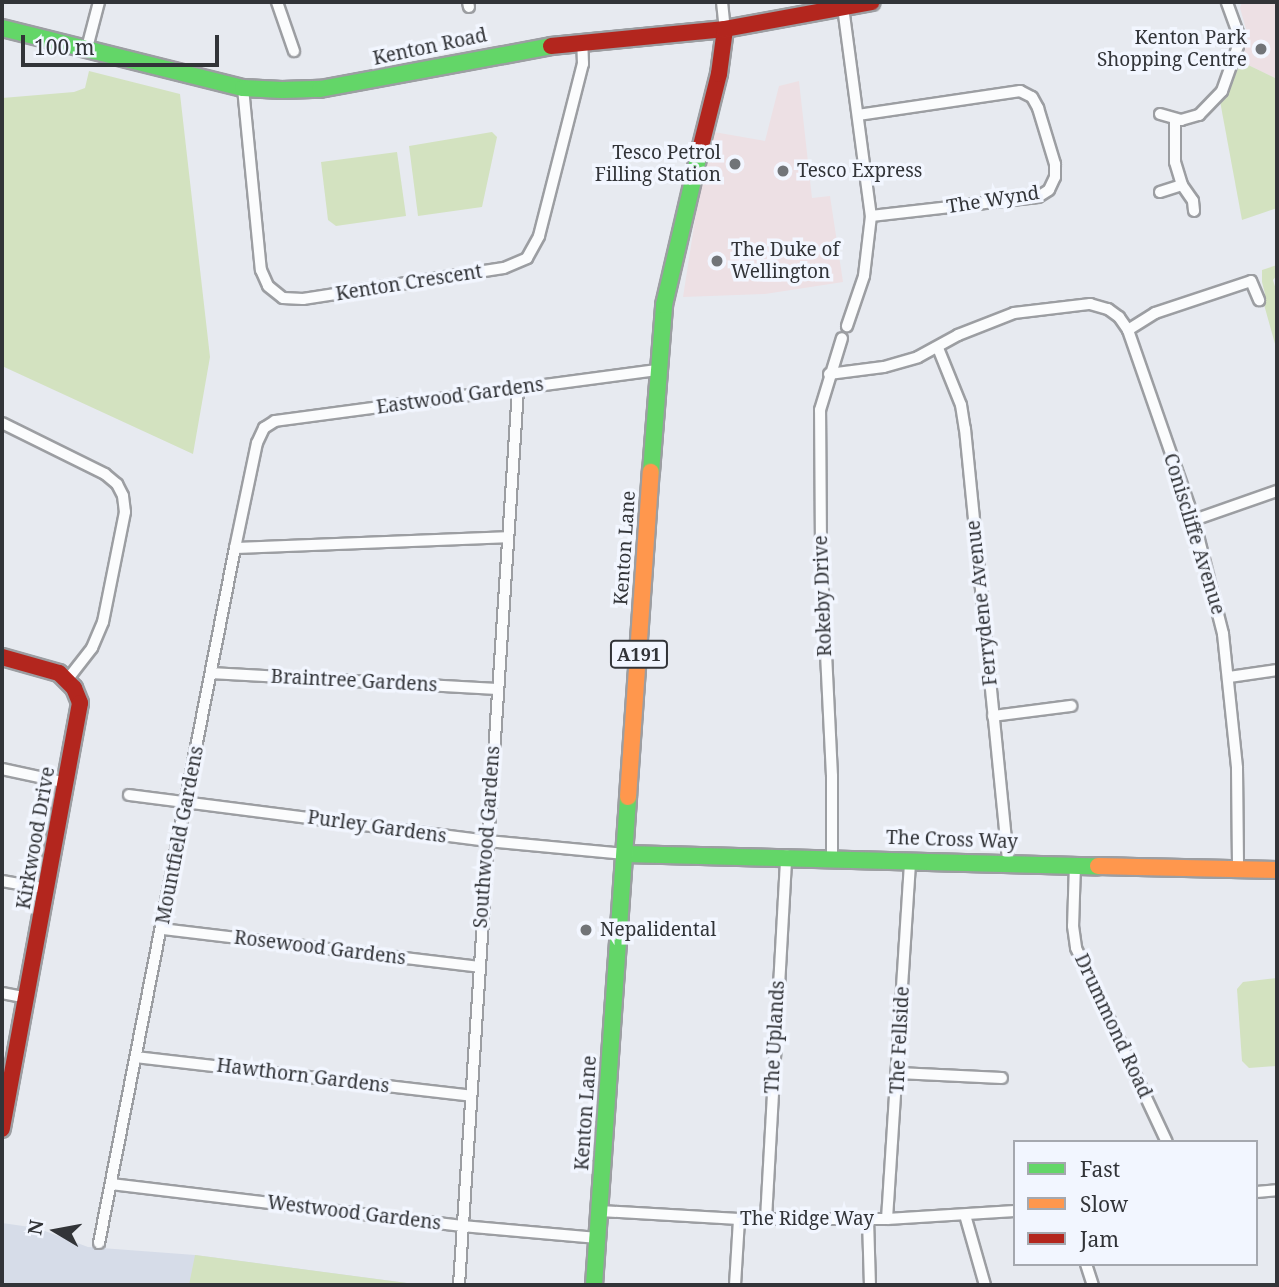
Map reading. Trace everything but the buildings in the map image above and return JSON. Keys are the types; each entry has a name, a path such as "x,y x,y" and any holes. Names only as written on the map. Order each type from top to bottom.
{"street":[{"path":"87,48 99,2"},
{"path":"277,2 294,51"},
{"path":"722,2 725,29"},
{"name":"Kenton Road","path":"2,28 243,88 320,89 397,76 485,56 582,41 725,29 872,2"},
{"path":"1160,114 1175,119 1199,115 1222,91 1238,46 1238,33 1227,2"},
{"path":"843,8 871,216 864,276 847,326"},
{"name":"Kenton Lane","path":"594,1285 664,305 719,75 725,29"},
{"name":"Kenton Crescent","path":"243,88 261,270 268,286 283,298 303,299 504,268 527,258 539,236 580,77 583,64 582,41"},
{"name":"The Wynd","path":"858,115 1020,91 1032,97 1038,108 1055,164 1055,177 1049,190 1038,197 871,216"},
{"path":"1175,119 1175,162 1182,186 1193,201 1194,211"},
{"path":"1160,192 1182,186"},
{"path":"829,374 884,367 937,348 995,319 1072,304 1108,309 1119,317 1128,330 1155,313 1251,281 1259,300"},
{"name":"Coniscliffe Avenue","path":"1128,330 1194,520 1216,600 1229,677 1237,768 1238,869"},
{"name":"Rokeby Drive","path":"832,858 832,776 821,547 820,410 842,338"},
{"name":"Ferrydene Avenue","path":"937,348 961,405 965,429 1008,863"},
{"name":"Eastwood Gardens","path":"264,428 275,421 658,370"},
{"name":"Southwood Gardens","path":"459,1285 518,389"},
{"path":"2,423 105,474 117,484 123,496 125,512 103,622 92,648 63,677 44,666 2,657"},
{"name":"Mountfield Gardens","path":"99,1243 235,548 257,443 264,428"},
{"path":"1194,520 1277,492"},
{"path":"235,548 507,537"},
{"path":"1229,677 1277,670"},
{"name":"Braintree Gardens","path":"211,673 497,689"},
{"name":"Kirkwood Drive","path":"2,1129 80,703 74,688 63,677"},
{"path":"993,716 1071,706"},
{"path":"2,769 67,783"},
{"name":"Purley Gardens","path":"129,795 487,841 625,854"},
{"name":"The Cross Way","path":"625,854 1277,870"},
{"name":"The Uplands","path":"766,1219 786,856"},
{"name":"The Fellside","path":"887,1219 910,860"},
{"name":"Drummond Road","path":"1074,864 1073,926 1076,948 1166,1140"},
{"path":"2,881 48,889"},
{"name":"Rosewood Gardens","path":"162,929 479,967"},
{"path":"2,993 27,998"},
{"name":"Hawthorn Gardens","path":"136,1057 471,1096"},
{"path":"898,1073 1002,1077"},
{"name":"Westwood Gardens","path":"111,1184 462,1226 597,1238"},
{"path":"1258,1192 1277,1191"},
{"name":"The Ridge Way","path":"600,1212 739,1219 887,1219 1013,1211"},
{"path":"965,1215 985,1285"},
{"path":"735,1285 739,1219"},
{"path":"868,1219 870,1285"},
{"path":"1087,1266 1093,1285"}],"shaded area":[{"name":"Kenton Park Shopping Centre","path":"1242,2 1277,2 1277,79 1242,62 1248,36 1240,8"},
{"path":"799,81 812,198 830,196 843,282 765,294 683,297 697,207 714,132 765,141 779,86"},
{"path":"2,1223 37,1228 88,1247 195,1255 422,1285 2,1285"}],"green space":[{"path":"1242,62 1277,79 1277,208 1242,220 1220,101"},
{"path":"89,71 180,94 210,357 193,454 2,366 2,98 74,92 85,88"},
{"path":"492,132 497,137 482,207 418,216 409,146"},
{"path":"397,152 406,216 336,226 328,220 321,162"},
{"path":"1277,265 1277,275 1273,280 1277,293 1277,351 1263,301 1265,294 1262,270"},
{"path":"1277,978 1277,1066 1249,1068 1242,1061 1237,989 1243,982"},
{"path":"195,1255 422,1285 189,1285"}],"traffic: fast":[{"path":"2,28 243,88 282,90 320,89 551,46"},
{"path":"651,472 664,305 699,154"},
{"path":"594,1285 628,797"},
{"path":"625,854 1098,866"}],"traffic: slow":[{"path":"628,797 651,472"},
{"path":"1098,866 1277,870"}],"traffic: jam":[{"path":"699,154 719,74 725,29 872,2"},
{"path":"551,46 725,29"},
{"path":"2,657 59,673 74,688 80,703 2,1129"}],"place":[{"name":"Kenton Park Shopping Centre","path":"1261,49"},
{"name":"Tesco Petrol Filling Station","path":"735,164"},
{"name":"Tesco Express","path":"783,171"},
{"name":"The Duke of Wellington","path":"717,261"},
{"name":"Nepalidental","path":"586,930"}]}
